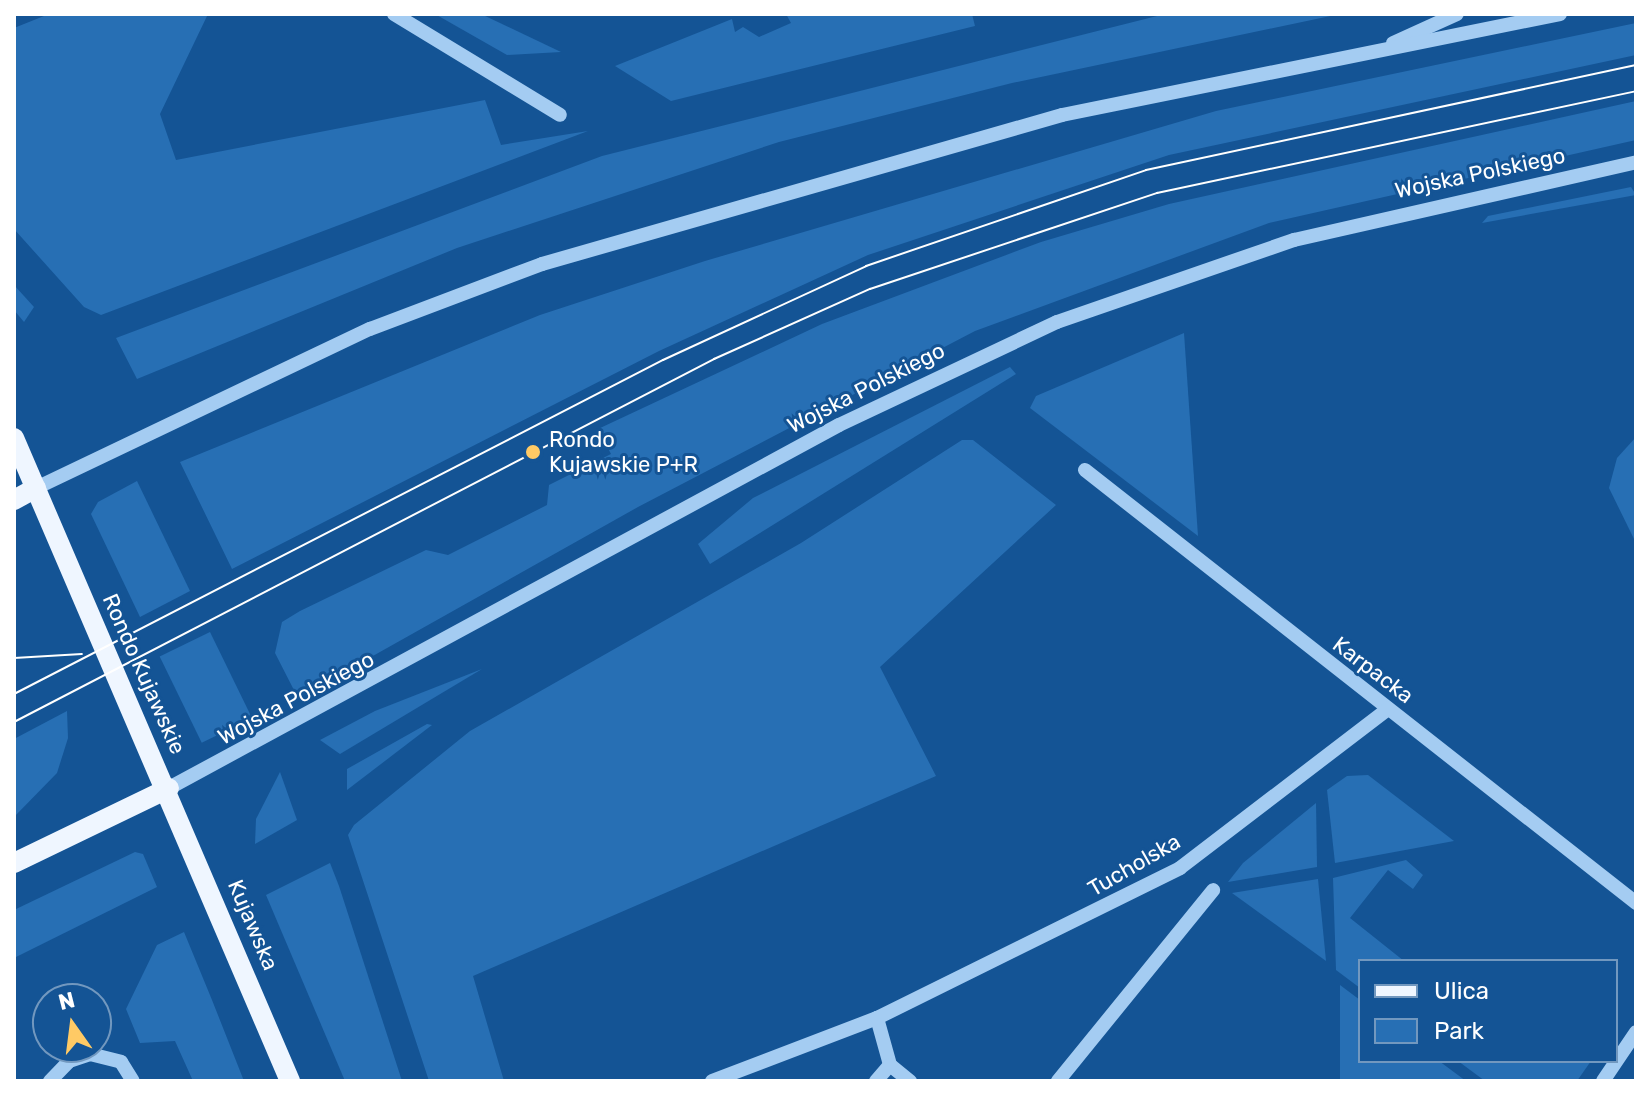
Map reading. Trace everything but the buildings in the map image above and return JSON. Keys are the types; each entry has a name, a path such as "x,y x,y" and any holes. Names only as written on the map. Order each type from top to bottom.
{"main road":[{"path":"14,438 36,488 14,500"},
{"name":"Rondo Kujawskie","path":"14,863 169,788 36,488"},
{"name":"Kujawska","path":"169,788 290,1081"}],"street":[{"path":"394,14 560,115"},
{"path":"1367,54 1457,14"},
{"path":"36,488 370,329 542,264 1062,115 1560,14"},
{"name":"Wojska Polskiego","path":"169,788 826,432 1057,322 1294,240 1636,162"},
{"name":"Karpacka","path":"1085,470 1636,903"},
{"name":"Tucholska","path":"712,1081 877,1018 1180,868 1388,709"},
{"path":"1058,1081 1213,890"},
{"path":"877,1018 890,1065 910,1081"},
{"path":"1618,1059 1636,1032"},
{"path":"50,1081 69,1061 90,1054 121,1062 133,1081"},
{"path":"1603,1081 1615,1063"},
{"path":"876,1081 890,1065"}],"green space":[{"path":"49,14 208,14 160,114 176,160 485,100 501,145 588,131 101,315 84,307 14,229 14,28"},
{"path":"435,14 481,14 561,52 507,55"},
{"path":"786,14 972,14 975,26 671,101 615,66 732,19 735,32 743,27 759,37 791,23"},
{"path":"1165,14 1340,14 1012,83 779,142 457,248 137,379 116,338 602,156"},
{"path":"1636,23 1636,55 1169,155 868,255 659,351 232,569 180,462 540,315 705,261 1216,111"},
{"path":"1636,101 1636,140 1269,223 975,331 638,507 298,698 275,653 282,622 300,611 426,550 448,555 547,505 549,485 611,454 598,429 822,324 1041,242 1169,204"},
{"path":"1631,187 1636,195 1482,223 1488,216"},
{"path":"14,285 34,307 24,322 14,310"},
{"path":"1184,333 1198,536 1030,408 1036,396"},
{"path":"1010,367 1016,374 710,564 698,544 753,498"},
{"path":"1636,437 1636,543 1609,488 1617,458"},
{"path":"962,440 973,440 1056,505 880,667 936,776 473,976 504,1081 429,1081 348,835 354,825 470,731 801,543"},
{"path":"137,481 190,591 140,617 91,514 98,502"},
{"path":"210,632 252,718 202,743 160,657"},
{"path":"482,669 340,754 320,740 375,711"},
{"path":"67,711 68,738 57,773 14,817 14,739"},
{"path":"427,724 432,725 347,790 347,769"},
{"path":"280,772 297,820 255,844 256,819"},
{"path":"1368,775 1454,841 1335,863 1327,790 1347,776"},
{"path":"1316,803 1317,867 1228,882 1243,863"},
{"path":"135,852 143,854 157,887 14,958 14,910"},
{"path":"1406,860 1423,875 1413,889 1388,870 1350,918 1401,959 1358,959 1358,986 1336,970 1333,878"},
{"path":"330,863 402,1081 345,1081 266,895"},
{"path":"1318,879 1326,961 1232,893"},
{"path":"184,932 244,1081 193,1081 175,1041 140,1043 126,1009 157,945"},
{"path":"1340,985 1358,998 1358,1063 1442,1063 1466,1081 1340,1081"},
{"path":"1461,1063 1590,1063 1577,1081 1485,1081"}],"tram line":[{"path":"14,694 663,360 866,266 1146,170 1636,65"},
{"path":"14,722 714,359 870,289 1157,193 1636,91"},
{"path":"14,658 82,654"}],"place":[{"name":"Rondo Kujawskie P+R","path":"533,452"}]}
